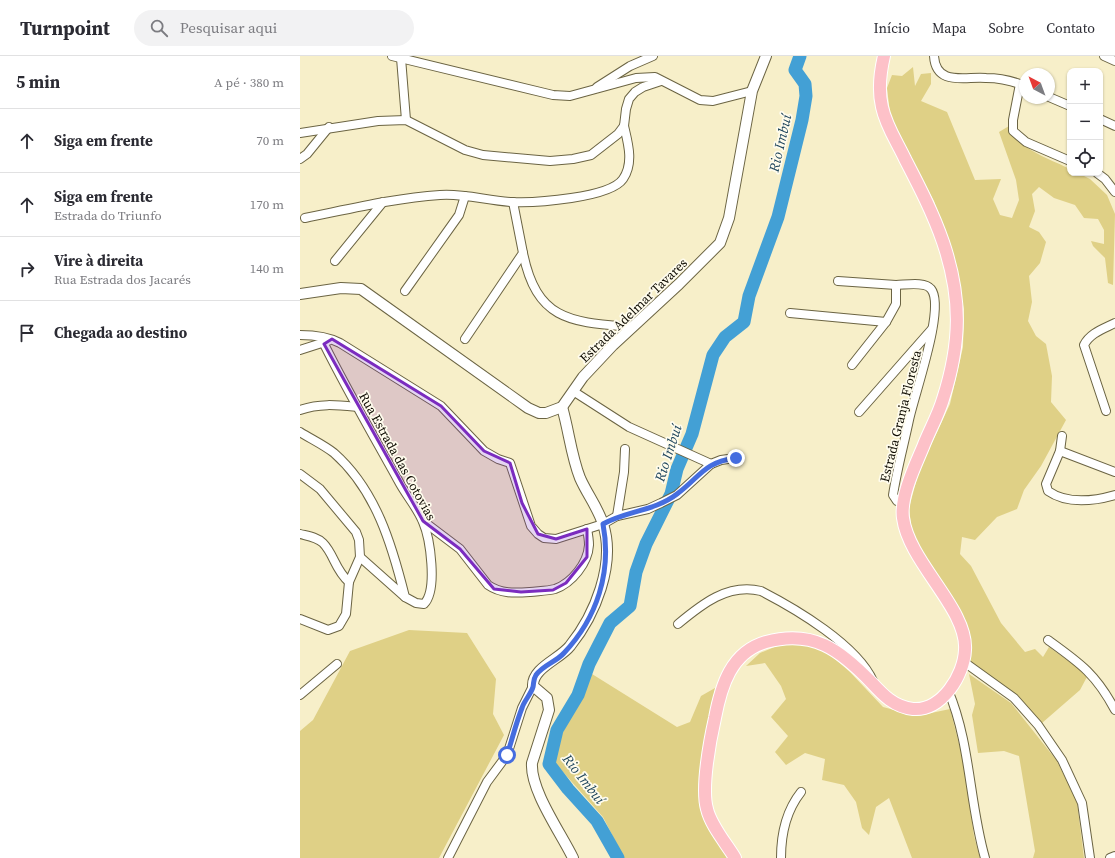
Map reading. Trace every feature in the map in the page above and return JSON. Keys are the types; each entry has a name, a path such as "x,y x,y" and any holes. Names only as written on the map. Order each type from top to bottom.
{"main road":[{"path":"735,858 709,814 706,806 705,794 717,704 724,682 737,660 745,652 761,644 783,638 818,642 833,648 850,661 887,699 898,705 914,709 932,704 948,690 964,662 966,642 959,622 907,538 902,515 912,473 943,401 954,355 958,321 957,300 943,244 929,205 888,126 882,106 880,86 884,56"}],"street":[{"path":"392,56 553,95 570,96 636,78 655,78 700,100 713,101 752,91"},
{"path":"592,91 630,66 653,56"},
{"name":"Estrada Adelmar Tavares","path":"562,407 583,377 613,344 706,257 724,236 729,218 752,91 766,56"},
{"path":"934,56 935,62 939,69 948,77 961,80 985,78 1019,84"},
{"path":"1104,56 1115,61"},
{"path":"401,58 406,120"},
{"path":"305,218 383,202 441,194 513,202 599,194 611,189 622,180 628,166 630,149 624,126 629,99 635,92 643,87 661,81"},
{"path":"1019,99 1013,120 1013,131 1026,142 1067,159"},
{"path":"1055,100 1067,105"},
{"path":"300,133 329,127 378,121 406,120 465,150 484,155 550,161 573,159 591,155 618,134 624,126"},
{"path":"1103,120 1115,126"},
{"path":"300,159 307,154 329,127"},
{"path":"1101,176 1115,192"},
{"path":"405,290 459,216 465,196"},
{"path":"335,261 383,202"},
{"path":"513,202 523,253 531,283 538,294 559,314 587,323 632,326"},
{"path":"465,339 523,253"},
{"path":"838,281 896,285 927,285 931,288 936,301 932,328 860,412"},
{"path":"852,365 886,322 896,304 896,285"},
{"path":"300,294 341,288 360,290 528,408 539,413 546,413 562,407 580,477 603,524 606,563 600,594 594,609 571,645 562,655 540,670 534,677 533,686 522,708 507,755 495,769 487,782 448,858"},
{"path":"790,313 886,322"},
{"path":"1106,411 1084,345 1087,339 1096,332 1115,323"},
{"name":"Estrada Granja Floresta","path":"904,502 897,501 893,494 932,328"},
{"path":"300,335 313,335 332,339 441,406 484,451 510,464 531,526 544,538 556,539 603,524 617,516 648,509 677,495 712,464 721,460 736,458"},
{"path":"300,350 324,344 332,339"},
{"name":"Rua Estrada das Cotovias","path":"324,344 403,490 423,521 429,542 431,567 429,599 421,605 405,597"},
{"path":"573,391 629,427 712,464"},
{"path":"300,410 311,406 324,404 357,407"},
{"path":"300,432 333,452 352,471 368,495 382,522 405,597"},
{"path":"1062,436 1060,451 1046,484 1048,492 1075,500 1097,500 1115,495"},
{"path":"617,516 624,472 625,449"},
{"path":"1060,451 1115,472"},
{"path":"300,474 320,489 356,532 359,540 360,557 349,582 346,614 339,626 328,630 300,619"},
{"path":"423,521 460,549 488,585 494,589 507,592 553,590 566,584 581,568 587,557 589,544 587,529"},
{"path":"300,534 317,538 323,543 338,570 349,582"},
{"path":"360,557 405,597"},
{"path":"678,624 699,607 717,596 749,588 761,591 807,618 853,653 868,668 877,689"},
{"path":"1048,640 1083,665 1095,677 1115,710"},
{"path":"964,662 1014,698 1038,725 1062,760 1082,803 1090,858"},
{"path":"300,695 337,664"},
{"path":"533,686 547,698 549,710 532,763 531,772 541,798 573,858"},
{"path":"948,690 956,708 963,736 979,836 985,858"},
{"path":"781,858 781,837 785,822 795,800 801,792"},
{"path":"1110,858 1115,856"}],"highlighted area":[{"path":"332,339 340,343 441,406 484,451 510,463 522,503 538,534 556,539 587,529 587,557 566,583 553,590 521,592 494,589 460,549 423,521 324,344"}],"shaded area":[{"path":"913,67 915,86 921,74 931,73 931,84 921,101 947,112 975,180 1001,179 993,199 1000,215 1012,218 1019,200 1016,180 999,132 1009,126 1019,141 1027,147 1067,168 1067,176 1084,176 1090,179 1107,195 1115,214 1113,285 1108,283 1105,258 1093,246 1091,241 1104,244 1104,230 1098,219 1084,218 1075,205 1054,198 1039,187 1032,194 1035,211 1029,227 1039,232 1046,242 1040,263 1029,276 1032,302 1028,321 1036,336 1046,344 1052,376 1051,402 1066,420 1041,466 1024,490 1017,509 997,517 975,540 962,537 960,554 971,566 1001,623 1025,652 1035,649 1043,657 1049,647 1088,675 1080,690 1042,723 1014,693 968,661 970,639 913,540 909,508 919,471 950,404 963,347 964,309 951,252 934,201 897,133 890,113 887,88 892,75 902,76"},
{"path":"409,630 467,633 496,679 493,714 504,735 439,858 300,858 300,731 313,720 350,651"},
{"path":"784,643 809,646 828,653 850,672 883,707 917,716 950,709 964,763 974,836 980,858 912,858 889,798 876,807 869,835 862,828 856,802 844,785 822,780 825,759 805,753 786,765 775,752 788,736 771,717 786,699 781,686 765,663 746,666 760,653"},
{"path":"592,674 677,727 690,722 701,696 715,688 699,804 731,858 624,858 603,817 555,763 562,734"},
{"path":"969,674 1011,703 1057,761 1077,802 1084,858 1033,858 1035,851 1019,756 1004,751 978,753 972,715 975,704"}],"waterway":[{"name":"Rio Imbuí","path":"618,858 597,821 568,789 549,764 557,730 578,695 589,664 610,623 630,606 636,572 646,544 671,494 677,469 692,434 713,355 725,337 744,322 749,296 778,217 802,120 806,96 805,84 795,70 800,56"}],"route":[{"path":"507,755 522,708 533,686 534,677 546,664 557,659 571,645 594,609 604,579 606,563 603,524 617,516 648,509 661,503 677,495 712,464 721,460 736,458"}]}
